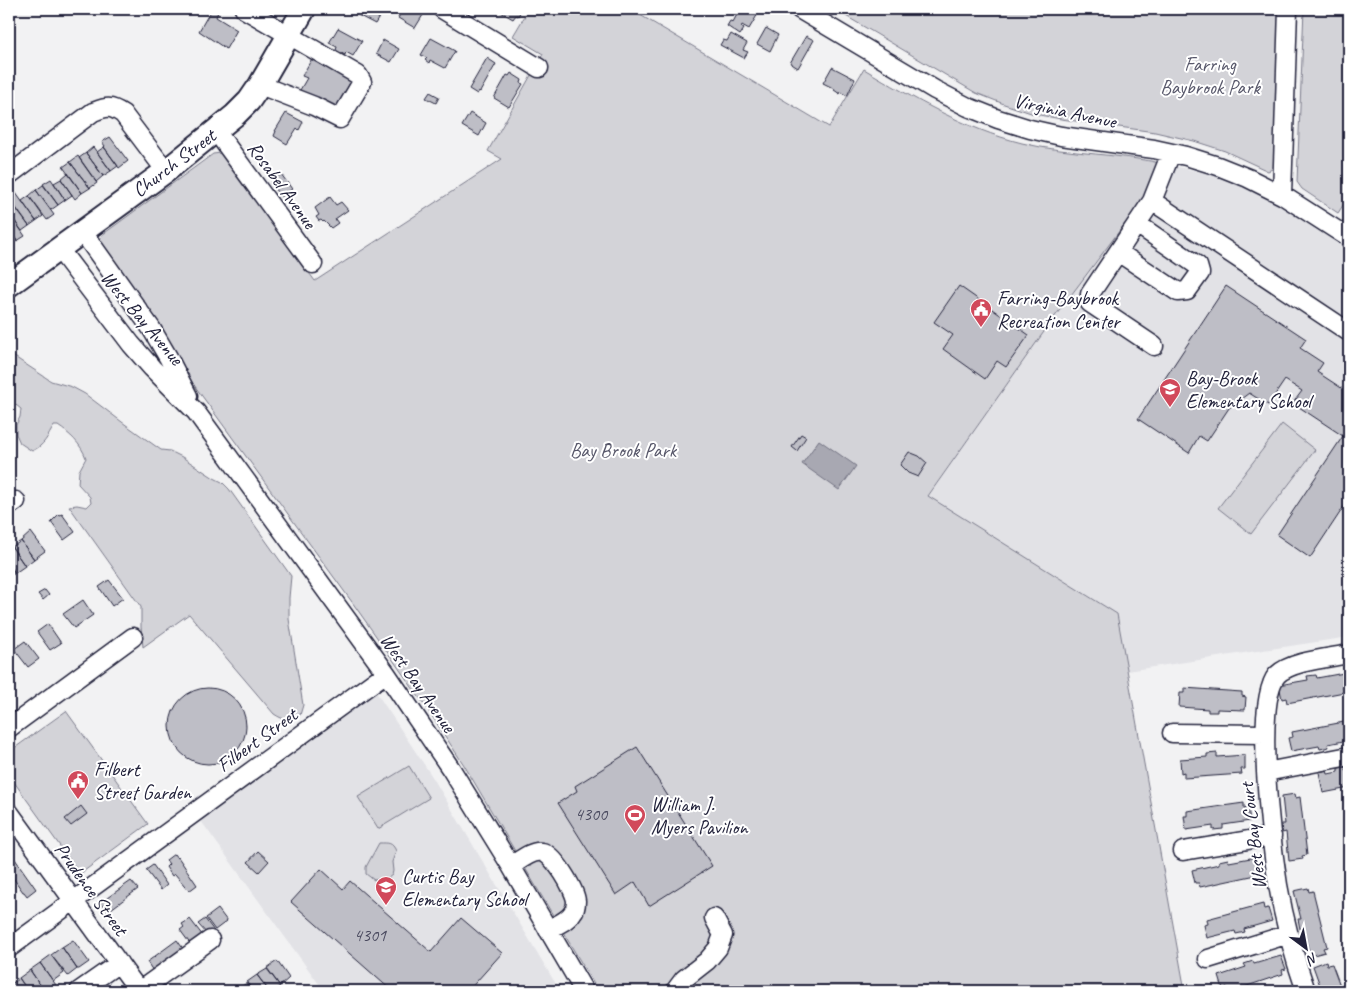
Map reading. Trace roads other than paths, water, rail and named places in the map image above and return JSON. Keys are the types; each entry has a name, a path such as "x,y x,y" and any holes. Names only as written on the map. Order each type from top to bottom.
{"main road":[{"name":"Church Street","path":"9,285 166,171 235,115 260,85 304,9"}],"street":[{"path":"244,9 358,74 362,82 340,119 314,106 260,85"},
{"path":"442,9 540,68"},
{"name":"Virginia Avenue","path":"799,9 935,90 968,107 1030,129 1061,136 1154,149 1218,166 1248,178 1282,196 1349,238"},
{"path":"1282,196 1288,9"},
{"path":"9,175 93,112 105,107 114,108 123,114 166,171"},
{"name":"Rosabel Avenue","path":"216,131 313,264"},
{"path":"1154,346 1090,303 1090,294 1152,201 1171,153"},
{"path":"1152,201 1349,332"},
{"path":"1118,252 1178,292 1187,291 1200,273 1198,266 1137,224"},
{"name":"West Bay Avenue","path":"82,232 151,328 196,412"},
{"name":"West Bay Avenue","path":"59,248 130,344 196,412 386,673 451,769 511,866 584,991"},
{"path":"9,728 133,637"},
{"name":"West Bay Court","path":"1306,991 1289,934 1279,886 1272,836 1266,772 1265,734 1268,698 1271,686 1277,676 1286,668 1295,664 1349,654"},
{"name":"Filbert Street","path":"9,948 386,673"},
{"path":"1172,733 1265,734"},
{"path":"1266,772 1349,756"},
{"name":"Prudence Street","path":"9,812 14,831 73,900 139,991"},
{"path":"1184,851 1272,836"},
{"path":"511,866 532,854 541,852 548,854 555,861 574,893 576,903 574,912 568,919 548,930"},
{"path":"675,991 684,979 706,961 718,948 723,935 714,918"},
{"path":"1208,959 1289,934"},
{"path":"139,991 210,940"},
{"path":"79,991 119,963"}],"place":[{"name":"Farring-Baybrook Recreation Center","path":"981,328"},
{"name":"Bay-Brook Elementary School","path":"1170,408"},
{"name":"Filbert Street Garden","path":"78,800"},
{"name":"William J. Myers Pavilion","path":"635,834"},
{"name":"Curtis Bay Elementary School","path":"386,906"}],"park label":[{"name":"Farring Baybrook Park","path":"1210,76"},
{"name":"Bay Brook Park","path":"623,450"}]}
